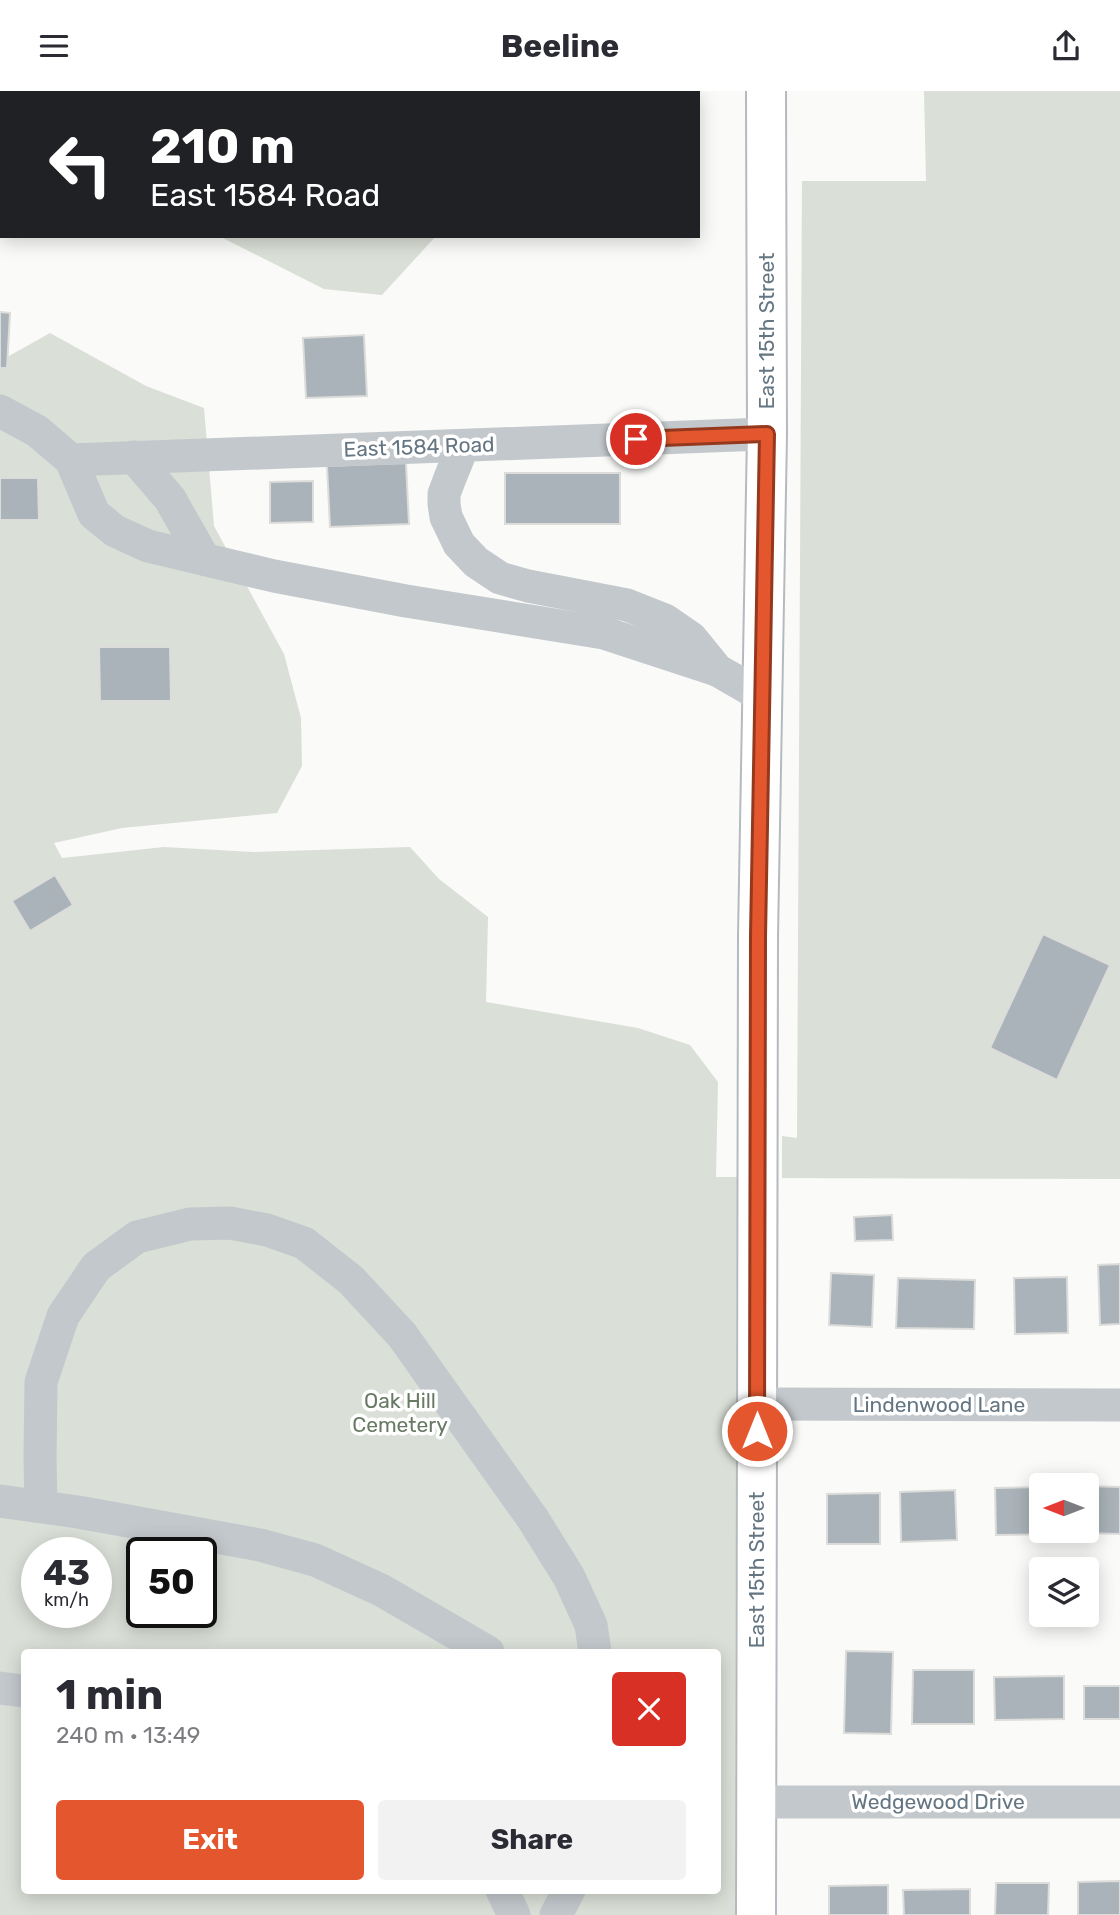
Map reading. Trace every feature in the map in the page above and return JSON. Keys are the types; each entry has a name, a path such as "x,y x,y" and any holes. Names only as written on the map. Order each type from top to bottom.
{"main road":[{"name":"East 15th Street","path":"756,1915 758,951 767,434 766,91"}],"street":[{"path":"0,411 37,431 71,460 94,514 115,531 148,546 274,576 406,601 604,633 717,670 762,696"},
{"name":"East 1584 Road","path":"71,460 767,434"},
{"path":"463,446 447,486 444,504 452,532 468,555 500,578 627,605 665,620 691,638 717,670"},
{"path":"134,457 170,499 204,559"},
{"path":"41,1506 41,1382 63,1316 96,1267 137,1237 190,1224 230,1223 267,1230 304,1243 342,1272 402,1335 533,1519 569,1577 591,1625 595,1649"},
{"name":"Lindenwood Lane","path":"757,1404 1120,1405"},
{"path":"0,1501 260,1545 315,1560 381,1590 483,1649"},
{"path":"0,1688 21,1691"},
{"name":"Wedgewood Drive","path":"756,1802 1120,1802"},
{"path":"504,1894 514,1915"},
{"path":"556,1915 567,1894"}],"green space":[{"path":"924,91 1120,91 1120,1179 782,1178 782,1136 797,1138 802,181 926,181"},
{"path":"223,238 434,238 382,295 324,289"},
{"name":"Oak Hill Cemetery","path":"50,333 146,386 204,408 214,526 284,654 301,718 302,766 277,813 122,828 54,843 62,858 164,847 253,852 410,847 439,879 488,917 486,1002 638,1028 690,1045 718,1082 716,1177 737,1177 735,1915 0,1915 0,361"}],"building":[{"path":"0,312 10,313 7,368 0,368"},
{"path":"364,335 367,396 306,398 303,338"},
{"path":"406,463 409,524 330,527 327,466"},
{"path":"505,473 620,473 620,524 505,524"},
{"path":"0,478 38,478 39,520 0,520"},
{"path":"313,481 313,522 270,523 270,482"},
{"path":"99,647 170,647 171,701 100,701"},
{"path":"55,875 73,905 30,931 12,901"},
{"path":"1043,934 1110,965 1057,1080 990,1048"},
{"path":"892,1215 893,1240 855,1241 854,1217"},
{"path":"1120,1264 1120,1324 1100,1325 1098,1265"},
{"path":"831,1273 874,1275 872,1327 829,1325"},
{"path":"1067,1277 1068,1333 1015,1334 1014,1278"},
{"path":"898,1278 975,1280 974,1329 896,1328"},
{"path":"1099,1486 1120,1487 1120,1534 1099,1533"},
{"path":"1029,1487 1029,1534 996,1535 995,1488"},
{"path":"955,1490 957,1540 901,1542 900,1492"},
{"path":"880,1493 880,1544 827,1544 827,1494"},
{"path":"846,1651 893,1652 891,1734 844,1733"},
{"path":"913,1670 974,1670 974,1724 912,1724"},
{"path":"1064,1676 1064,1719 995,1720 994,1677"},
{"path":"1084,1686 1120,1686 1120,1719 1084,1719"},
{"path":"1120,1881 1120,1915 1078,1915 1078,1882"},
{"path":"996,1883 1049,1883 1048,1915 995,1915"},
{"path":"888,1885 888,1915 829,1915 829,1886"},
{"path":"970,1889 970,1915 904,1915 903,1890"}],"route":[{"path":"636,439 767,434 758,937 757,1431"}]}
